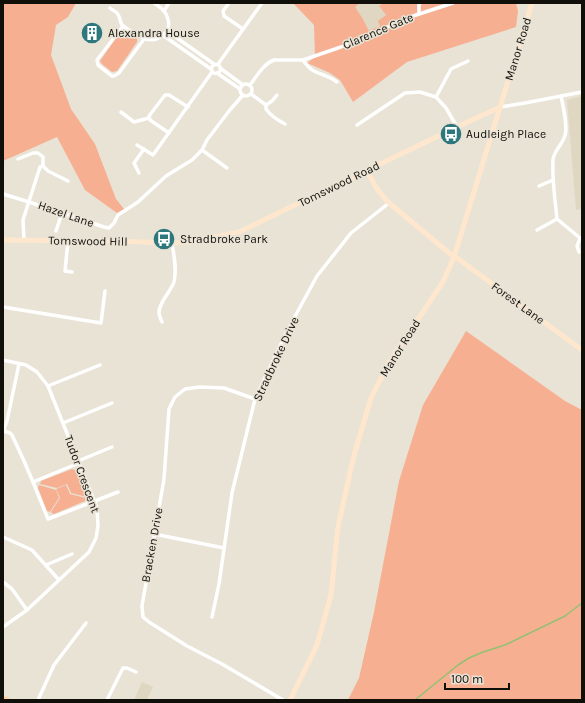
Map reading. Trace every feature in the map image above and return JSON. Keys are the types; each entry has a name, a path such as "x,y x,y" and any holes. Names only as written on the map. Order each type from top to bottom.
{"main road":[{"path":"3,699 7,700"}],"street":[{"path":"110,8 118,14 123,26 144,39 155,40 164,36 167,31 168,19 164,11 154,3"},
{"path":"164,11 169,3"},
{"path":"229,3 223,11 224,16 243,29"},
{"path":"137,145 153,155 212,71 212,66 216,64 261,3"},
{"path":"419,13 420,3"},
{"path":"435,3 437,8"},
{"name":"Clarence Gate","path":"250,85 266,64 274,60 303,60 341,47 419,13 453,3"},
{"name":"Manor Road","path":"290,700 317,645 331,595 338,527 354,455 371,398 390,361 443,282 454,257 532,3"},
{"path":"123,26 97,60 98,65 112,76 119,73 144,39"},
{"path":"167,31 243,84 250,85 252,89 251,94"},
{"path":"164,36 214,73 217,73 240,89 243,95"},
{"path":"303,60 312,71 328,76 336,82"},
{"path":"436,97 451,69 468,61"},
{"path":"217,73 220,71 220,68"},
{"path":"240,89 243,84"},
{"path":"357,125 405,93 420,92 436,97 446,108 457,127"},
{"path":"500,107 582,92"},
{"path":"227,168 202,150 229,111 243,95 246,96 251,94"},
{"path":"251,94 266,105 266,109 269,113 277,120 285,124"},
{"path":"149,118 165,95 169,95 188,107"},
{"path":"266,105 277,95"},
{"path":"561,96 566,130 565,138 553,158 553,180 557,219 580,238 577,246 579,252"},
{"name":"Tomswood Road","path":"173,243 191,242 239,232 500,107"},
{"path":"121,112 134,122 149,118"},
{"path":"149,118 169,133"},
{"path":"139,173 134,163 144,149"},
{"name":"Hazel Lane","path":"3,194 109,228 118,216 138,202 166,176 192,160 202,150"},
{"path":"18,159 33,153 38,153 43,158 42,167 23,220 24,240"},
{"path":"42,167 53,175 68,181"},
{"name":"Forest Lane","path":"367,171 377,189 389,203 454,257 582,350"},
{"path":"539,186 553,180"},
{"name":"Stradbroke Drive","path":"212,617 219,584 232,493 255,399 287,331 317,276 351,233 389,203"},
{"path":"56,232 62,213"},
{"path":"536,230 557,219"},
{"name":"Tomswood Hill","path":"3,240 173,243"},
{"path":"68,241 65,270 72,272"},
{"path":"162,322 159,310 174,281 175,262 173,243"},
{"path":"3,307 101,324 105,290"},
{"name":"Tudor Crescent","path":"3,360 26,365 37,372 48,386 97,508 98,526 96,538 89,552 27,610 3,627"},
{"path":"19,364 3,431 10,433 12,436 48,519 118,492"},
{"path":"48,386 100,365"},
{"name":"Bracken Drive","path":"255,399 224,388 200,387 185,389 175,397 169,408 164,479 142,606 143,617 187,646 222,664 283,700"},
{"path":"63,423 112,403"},
{"path":"32,482 112,447"},
{"path":"154,534 224,548"},
{"path":"3,537 32,550 59,580"},
{"path":"46,565 72,554"},
{"path":"3,582 12,589 27,610"},
{"path":"38,700 54,665 86,623"},
{"path":"107,700 123,668 136,672"}],"shaded area":[{"path":"3,3 76,3 68,17 56,25 51,55 71,109 95,144 116,199 124,209 117,213 85,190 57,137 3,161"},
{"path":"293,3 360,3 355,7 369,31 380,26 378,21 386,15 379,6 383,3 516,3 518,11 516,27 407,62 353,102 340,80 330,73 307,63 315,57 314,25"},
{"path":"360,3 383,3 379,6 386,15 381,26 369,31 363,19 354,7"},
{"path":"125,30 137,38 137,42 117,71 112,72 100,61 121,31"},
{"path":"582,96 582,209 576,210 567,100"},
{"path":"466,331 565,401 582,410 582,700 348,700 359,678 374,612 399,481 423,405"},
{"path":"72,469 79,472 88,494 87,497 71,493 67,484 57,488 40,484 41,481"},
{"path":"39,485 56,490 59,498 50,512 47,511 38,488"},
{"path":"66,485 70,494 86,498 85,501 54,514 51,512 60,498 56,489"},
{"path":"142,682 153,687 147,700 134,700"}],"waterway":[{"path":"415,700 458,665 469,658 505,645 565,616 582,603"}],"place":[{"name":"Alexandra House","path":"92,33"},
{"name":"Audleigh Place","path":"451,134"},
{"name":"Stradbroke Park","path":"164,239"}]}
